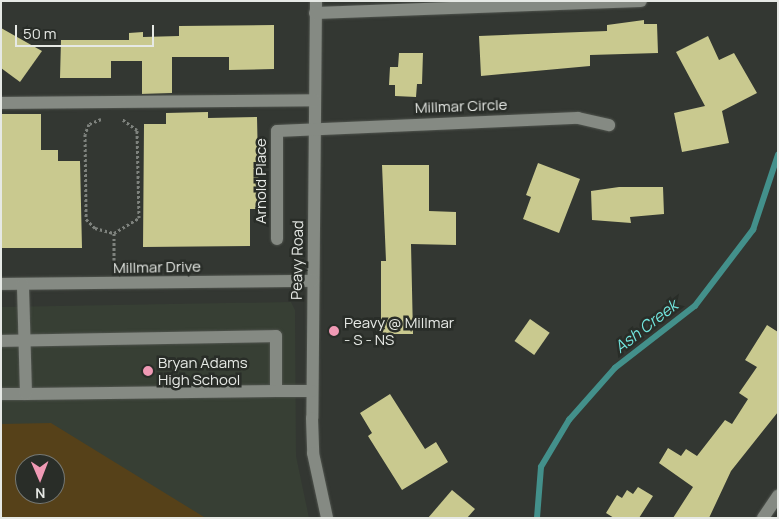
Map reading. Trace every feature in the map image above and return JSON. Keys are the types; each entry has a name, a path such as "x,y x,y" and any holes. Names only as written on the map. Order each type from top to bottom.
{"street":[{"path":"316,7 641,1"},
{"name":"Peavy Road","path":"316,7 312,391 314,452 327,518"},
{"path":"1,103 315,100"},
{"name":"Millmar Circle","path":"314,128 578,118 609,124"},
{"name":"Arnold Place","path":"277,239 277,131 314,128"},
{"name":"Millmar Drive","path":"1,284 313,281"},
{"path":"23,284 26,394"},
{"path":"1,341 276,336 276,391"},
{"path":"1,394 312,391"},
{"path":"763,518 778,496"}],"path":[{"path":"110,118 86,128 86,219 95,228 114,233 130,227 138,218 136,130 130,122 116,118"},
{"path":"114,233 114,283"}],"shaded area":[{"name":"Bryan Adams High School","path":"291,302 295,310 296,456 309,518 1,518 1,307"},
{"path":"51,423 205,518 1,518 1,424"}],"building":[{"path":"644,20 644,24 657,24 658,53 590,55 590,66 481,76 479,36 607,31 607,25"},
{"path":"274,25 274,69 229,70 229,57 172,57 172,93 142,94 142,61 111,61 111,78 60,78 61,40 129,40 129,33 143,32 143,37 179,36 179,26"},
{"path":"1,28 42,51 20,82 1,68"},
{"path":"708,36 719,60 734,53 757,93 722,111 729,143 682,152 674,113 705,106 676,52"},
{"path":"399,53 423,53 422,84 417,84 416,97 395,96 395,85 389,85 390,67 398,67"},
{"path":"208,112 208,118 257,117 259,209 250,209 250,246 143,247 144,124 166,124 166,113"},
{"path":"1,114 41,114 41,150 58,150 58,161 80,161 82,248 1,248"},
{"path":"538,163 580,179 559,233 523,219 531,197 526,195"},
{"path":"382,165 429,165 429,211 456,212 456,245 411,244 413,334 381,334 381,261 386,261"},
{"path":"619,187 663,187 664,214 630,217 631,223 592,220 591,191"},
{"path":"530,319 550,333 534,355 515,341"},
{"path":"767,325 778,332 778,412 731,471 709,518 673,518 693,487 659,463 668,448 681,456 686,449 697,456 725,420 732,424 748,399 739,393 757,367 745,360"},
{"path":"390,394 425,449 436,442 448,462 402,490 368,436 372,433 360,413"},
{"path":"638,487 653,496 639,518 614,518 606,513 617,495 622,498 627,490 633,494"},
{"path":"452,490 475,509 467,518 428,518"}],"waterway":[{"name":"Ash Creek","path":"537,518 541,467 569,420 615,368 695,306 753,230 778,155"}],"place":[{"name":"Peavy @ Millmar - S - NS","path":"334,331"},
{"name":"Bryan Adams High School","path":"148,371"}]}
